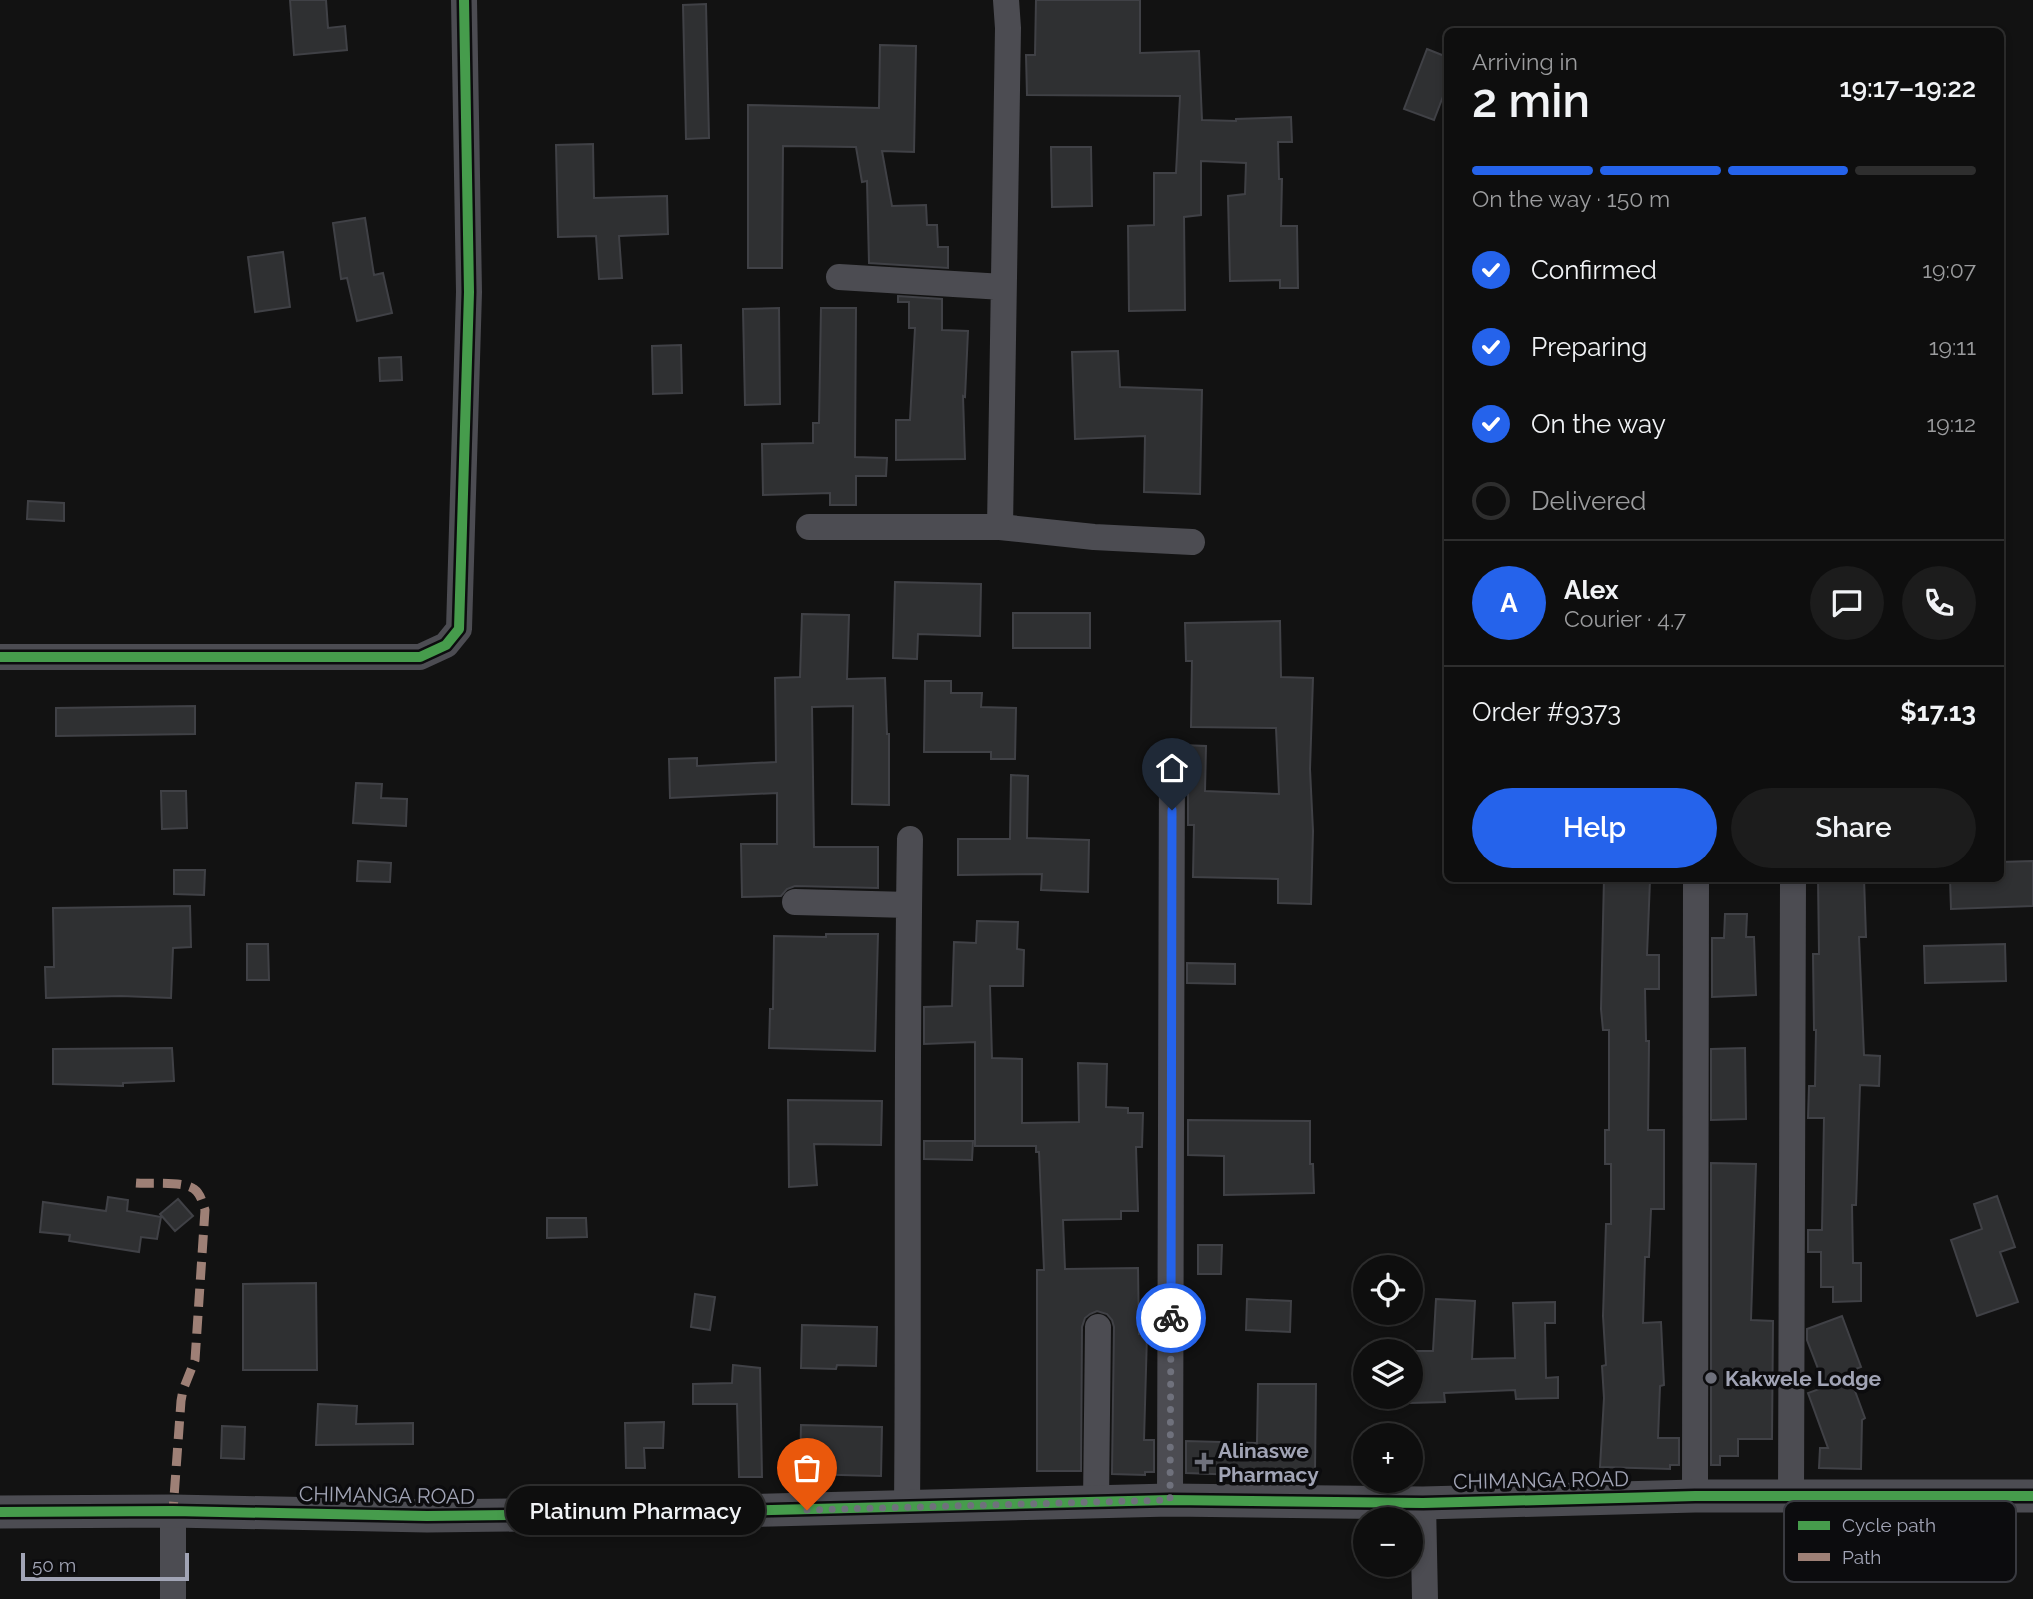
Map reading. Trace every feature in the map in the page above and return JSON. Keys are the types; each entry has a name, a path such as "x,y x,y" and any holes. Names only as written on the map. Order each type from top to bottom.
{"street":[{"path":"0,657 420,657 446,645 458,629 468,292 464,0"},
{"path":"1000,527 1008,28 1006,0"},
{"path":"839,277 1003,286"},
{"path":"809,527 1000,527 1094,537 1192,542"},
{"path":"1170,1500 1172,756"},
{"path":"907,1508 909,1222 906,1068 910,839"},
{"path":"1695,1496 1696,882"},
{"path":"1791,1496 1793,882"},
{"path":"795,902 909,905"},
{"path":"1096,1503 1098,1327"},
{"name":"CHIMANGA ROAD","path":"0,1512 173,1511 441,1516 907,1508 1170,1500 1423,1503 1695,1496 2033,1496"},
{"path":"1423,1503 1425,1599"},
{"path":"173,1511 173,1599"}],"building":[{"path":"290,0 326,0 328,28 345,26 347,50 294,55"},
{"path":"1036,0 1140,0 1140,53 1199,51 1202,120 1236,121 1291,117 1292,142 1278,142 1279,179 1282,179 1281,226 1297,226 1298,288 1280,288 1280,280 1230,281 1228,196 1245,194 1246,163 1201,161 1201,215 1184,217 1185,310 1129,311 1128,226 1154,225 1154,173 1176,173 1180,96 1027,95 1026,55 1035,55"},
{"path":"706,4 709,138 686,139 683,5"},
{"path":"880,45 916,46 914,152 882,151 892,206 926,205 927,225 937,225 938,247 948,247 948,268 869,263 867,181 862,182 856,147 783,146 782,268 748,268 748,105 879,108"},
{"path":"1427,49 1444,56 1444,94 1434,120 1404,109"},
{"path":"593,144 594,198 667,196 668,234 619,236 622,278 599,279 596,236 558,237 556,145"},
{"path":"1051,147 1091,147 1092,206 1052,207"},
{"path":"365,218 374,275 383,273 392,313 357,321 347,278 341,279 333,223"},
{"path":"283,252 290,307 255,312 248,257"},
{"path":"898,296 942,299 942,330 968,331 965,397 963,396 965,459 896,460 896,420 910,420 915,328 909,328 909,302 898,302"},
{"path":"779,308 780,404 745,405 743,309"},
{"path":"821,308 856,308 855,457 887,458 886,476 856,476 856,505 830,505 830,493 763,495 762,444 813,443 813,423 819,423"},
{"path":"681,345 682,393 653,394 652,346"},
{"path":"1118,351 1120,387 1202,390 1200,494 1144,492 1145,436 1075,439 1072,352"},
{"path":"401,357 402,380 380,381 379,358"},
{"path":"28,501 64,503 64,521 27,519"},
{"path":"895,582 981,584 980,636 918,634 917,659 893,658"},
{"path":"1013,613 1090,613 1090,648 1013,648"},
{"path":"802,614 849,615 847,679 885,678 889,734 889,805 852,804 853,706 812,707 814,847 878,847 878,888 795,886 787,889 781,896 742,897 741,844 777,844 777,793 670,798 669,759 697,758 697,766 776,762 775,678 800,677"},
{"path":"1280,621 1281,677 1313,678 1310,769 1313,831 1311,904 1278,903 1278,879 1193,877 1194,825 1188,825 1188,756 1183,745 1206,746 1205,791 1279,794 1276,728 1191,727 1192,661 1186,661 1185,623"},
{"path":"925,681 951,681 951,693 982,693 981,707 1016,708 1015,759 991,759 991,752 924,752"},
{"path":"195,706 195,734 56,736 56,708"},
{"path":"1011,775 1028,776 1027,838 1089,840 1088,892 1041,890 1042,874 958,875 958,839 1010,839"},
{"path":"356,783 382,784 381,798 407,799 406,826 353,823"},
{"path":"161,791 186,791 187,828 162,829"},
{"path":"358,861 391,863 390,882 357,881"},
{"path":"2033,861 2033,906 1951,909 1950,882 2004,882 2004,862"},
{"path":"174,870 205,870 204,895 174,894"},
{"path":"1604,882 1650,882 1647,955 1659,955 1659,989 1645,989 1646,1041 1649,1041 1648,1130 1664,1130 1664,1209 1651,1209 1649,1257 1645,1257 1643,1323 1661,1322 1664,1385 1660,1386 1658,1438 1679,1438 1679,1465 1670,1465 1670,1469 1600,1467 1604,1398 1602,1366 1606,1365 1603,1316 1606,1224 1611,1224 1611,1164 1605,1164 1605,1130 1609,1130 1609,1030 1603,1030 1601,1009"},
{"path":"1818,882 1864,882 1866,937 1859,937 1864,1055 1880,1056 1879,1086 1860,1085 1856,1205 1852,1205 1853,1263 1861,1263 1861,1301 1833,1302 1833,1287 1821,1287 1821,1252 1808,1252 1808,1230 1822,1230 1824,1118 1808,1118 1809,1086 1815,1086 1813,954 1819,954"},
{"path":"190,906 191,947 173,948 171,998 46,998 45,967 54,967 53,908"},
{"path":"1725,914 1747,914 1746,937 1754,937 1756,995 1712,997 1712,938 1724,938"},
{"path":"977,921 1018,922 1017,949 1024,950 1023,986 990,986 992,1058 1022,1059 1022,1123 1079,1122 1078,1063 1107,1064 1106,1107 1128,1108 1128,1113 1143,1113 1142,1147 1136,1147 1138,1211 1121,1211 1121,1219 1063,1220 1065,1269 1138,1268 1139,1334 1147,1334 1144,1440 1154,1440 1154,1472 1145,1472 1145,1475 1112,1474 1114,1327 1107,1314 1097,1311 1085,1318 1082,1327 1081,1471 1037,1471 1037,1270 1044,1270 1039,1152 1036,1152 1036,1146 975,1146 975,1042 924,1044 924,1007 952,1006 954,942 976,943"},
{"path":"826,934 878,934 875,1051 769,1048 770,1009 773,1009 774,936 826,937"},
{"path":"247,944 268,944 269,980 247,980"},
{"path":"2005,944 2006,981 1925,983 1924,946"},
{"path":"1187,963 1235,964 1235,984 1187,983"},
{"path":"172,1048 174,1081 123,1083 123,1086 53,1084 53,1049"},
{"path":"1745,1048 1746,1119 1711,1120 1711,1049"},
{"path":"788,1100 882,1101 881,1145 814,1144 817,1185 789,1187"},
{"path":"1188,1120 1310,1121 1310,1164 1313,1164 1314,1193 1224,1195 1224,1156 1188,1155"},
{"path":"924,1141 973,1141 972,1160 924,1159"},
{"path":"1711,1163 1756,1164 1751,1320 1773,1321 1772,1439 1738,1439 1738,1456 1720,1456 1720,1465 1711,1465"},
{"path":"1997,1196 2015,1247 2000,1252 2018,1302 1977,1316 1951,1240 1982,1229 1974,1204"},
{"path":"108,1197 128,1200 127,1211 161,1217 157,1239 141,1237 139,1252 69,1241 70,1235 40,1232 43,1202 106,1211"},
{"path":"178,1199 193,1216 175,1231 160,1214"},
{"path":"547,1218 586,1218 587,1237 547,1238"},
{"path":"1198,1245 1222,1245 1221,1274 1198,1274"},
{"path":"316,1283 317,1370 243,1370 243,1284"},
{"path":"695,1294 715,1297 710,1330 691,1327"},
{"path":"1247,1299 1291,1301 1290,1332 1246,1330"},
{"path":"1436,1299 1475,1301 1472,1359 1515,1358 1513,1303 1555,1302 1555,1323 1545,1323 1546,1378 1558,1377 1558,1398 1516,1399 1515,1390 1444,1393 1445,1402 1423,1403 1423,1351 1433,1351"},
{"path":"1842,1316 1861,1367 1848,1372 1865,1418 1862,1420 1861,1469 1819,1468 1820,1448 1828,1448 1808,1393 1825,1387 1807,1340 1807,1329"},
{"path":"802,1325 877,1327 876,1366 801,1368"},
{"path":"733,1365 760,1368 762,1477 739,1477 737,1404 693,1404 693,1384 732,1383"},
{"path":"1258,1384 1316,1384 1315,1472 1239,1471 1239,1475 1186,1473 1186,1441 1257,1443"},
{"path":"318,1404 357,1406 356,1424 413,1423 413,1444 316,1445"},
{"path":"664,1422 663,1448 644,1448 645,1468 626,1468 625,1423"},
{"path":"801,1425 882,1427 881,1476 800,1474"},
{"path":"222,1426 245,1427 244,1459 221,1458"}],"marked path":[{"path":"136,1183 189,1186 198,1193 205,1210 195,1360 181,1401 173,1511"}],"cycle path":[{"path":"0,657 420,657 446,645 459,629 469,292 464,0"},
{"path":"0,1512 173,1511 427,1516 1170,1500 1423,1503 1695,1496 2033,1496"}],"way so far":[{"path":"807,1510 1170,1500 1171,1318"}],"place":[{"name":"Kakwele Lodge","path":"1711,1378"},
{"name":"Alinaswe Pharmacy","path":"1204,1462"},
{"name":"Platinum Pharmacy","path":"807,1510"}],"route":[{"path":"1171,1318 1172,810"}]}
